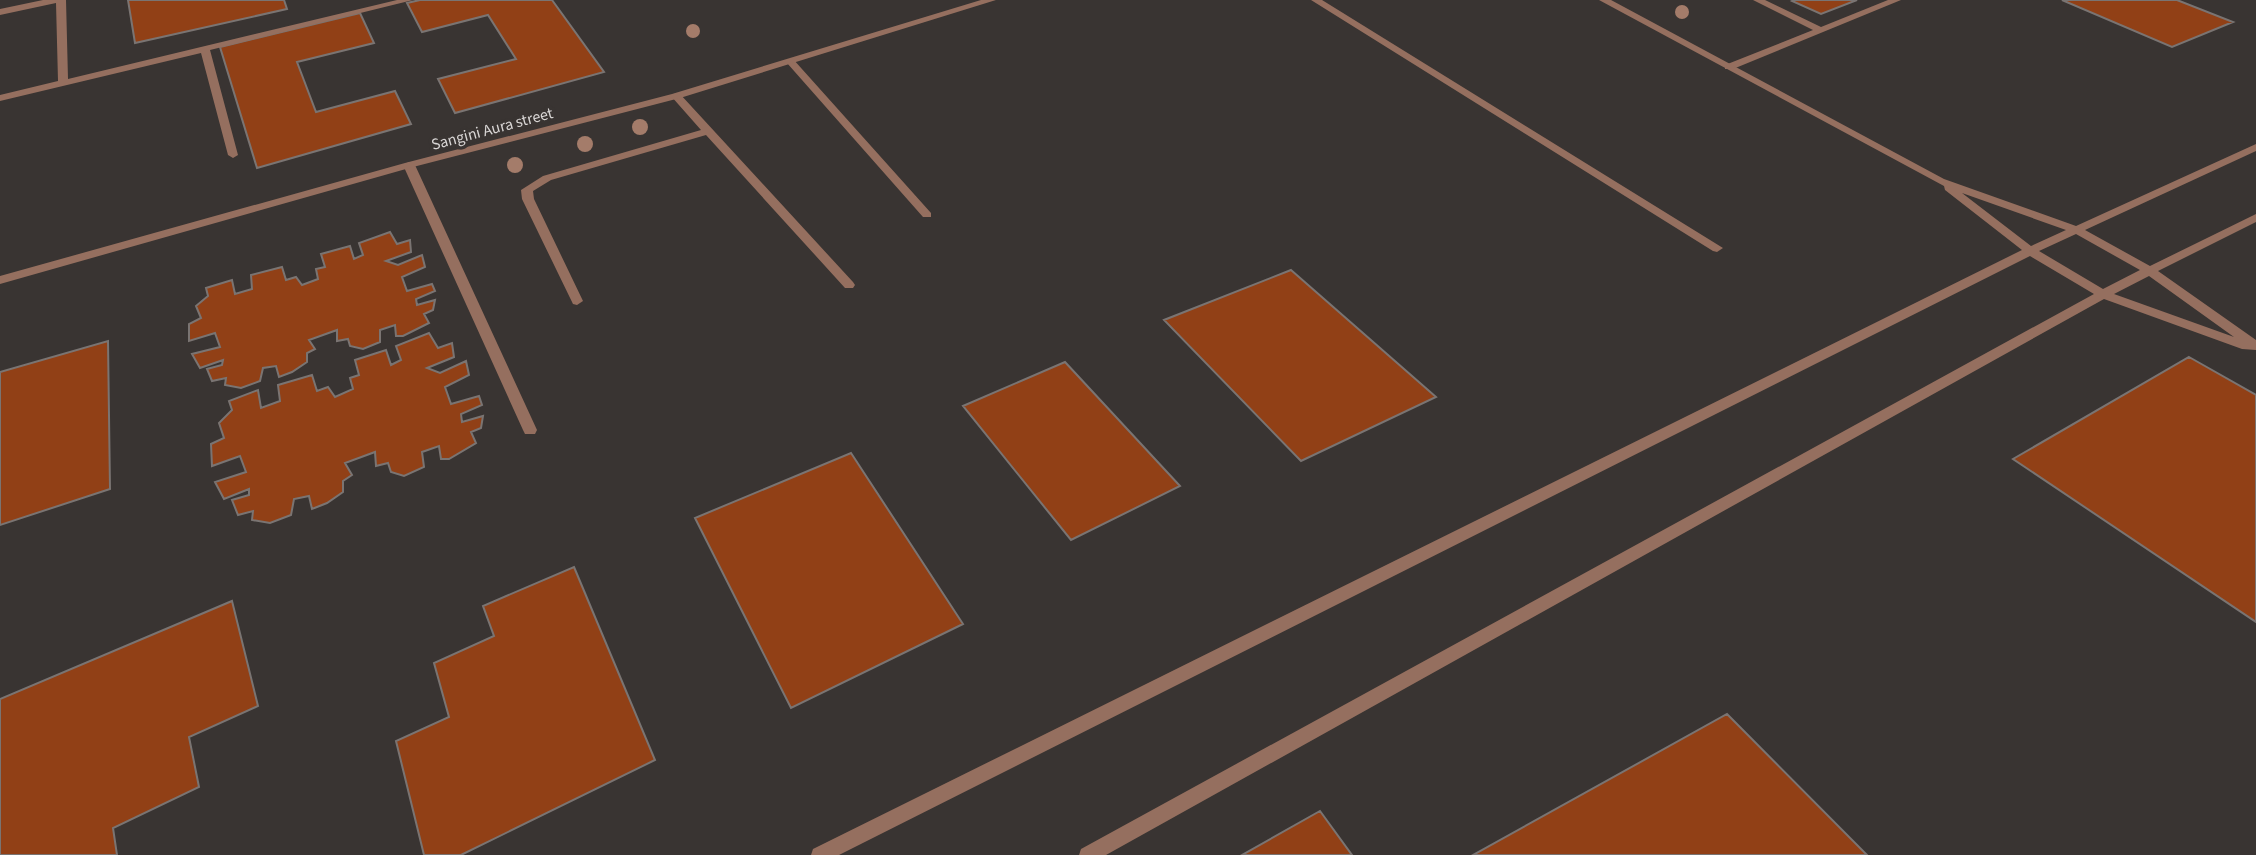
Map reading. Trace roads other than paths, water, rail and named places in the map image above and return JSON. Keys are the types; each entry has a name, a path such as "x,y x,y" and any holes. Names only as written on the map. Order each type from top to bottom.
{"street":[{"path":"0,12 59,0 62,83"},
{"path":"0,98 408,0"},
{"name":"Sangini Aura street","path":"0,280 409,165 676,96 991,0"},
{"path":"1317,0 1717,248"},
{"path":"1604,0 1940,181 2077,230 2149,270 2256,347"},
{"path":"1758,0 1821,30"},
{"path":"1729,67 1896,0"},
{"path":"205,49 233,155"},
{"path":"790,61 927,215"},
{"path":"676,96 849,285"},
{"path":"577,301 528,199 527,190 547,178 708,131"},
{"path":"820,855 2031,251 2256,147"},
{"path":"409,165 530,430"},
{"path":"1940,181 2031,251 2103,294 2256,347"},
{"path":"1088,855 2103,294 2256,217"}]}
